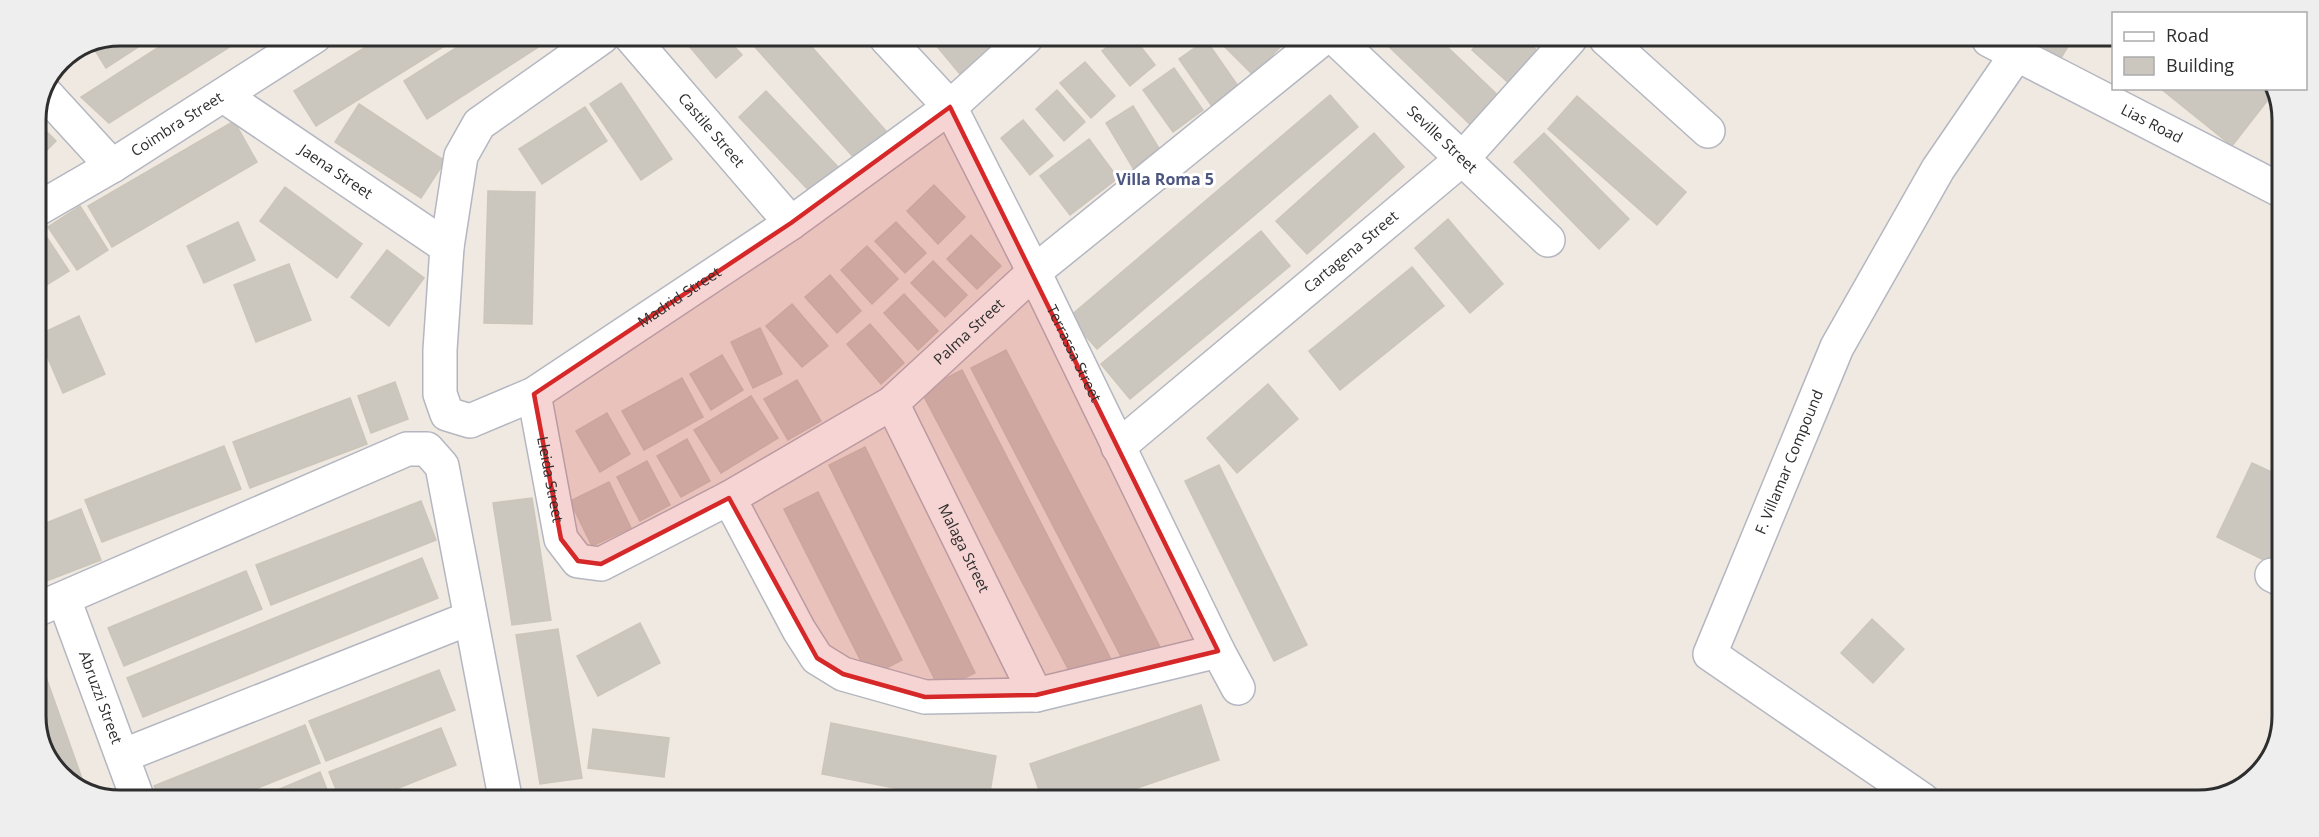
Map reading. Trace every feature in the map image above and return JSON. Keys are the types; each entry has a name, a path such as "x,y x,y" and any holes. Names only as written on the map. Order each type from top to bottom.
{"street":[{"name":"Coimbra Street","path":"46,204 112,166 300,46"},
{"path":"447,247 461,156 479,124 589,46"},
{"name":"Castile Street","path":"639,46 791,223"},
{"name":"Terrassa Street","path":"893,46 950,107 1034,272 1238,688"},
{"name":"Madrid Street","path":"447,247 440,350 440,394 447,414 470,421 534,394 791,223 950,107 1017,46"},
{"name":"Palma Street","path":"578,561 601,564 729,498 892,403 1034,272 1314,46"},
{"name":"Seville Street","path":"1343,46 1548,240"},
{"name":"Cartagena Street","path":"1118,447 1462,159 1564,46"},
{"path":"1614,46 1708,131"},
{"name":"Lias Road","path":"2003,47 2272,186"},
{"name":"F. Villamar Compound","path":"1908,790 1710,654 1837,347 1938,169 2003,47"},
{"name":"Jaena Street","path":"224,96 447,247"},
{"path":"50,99 112,166"},
{"name":"Lleida Street","path":"534,394 561,539 578,561"},
{"name":"Malaga Street","path":"892,403 1036,694"},
{"path":"50,605 407,449 427,449 442,466 504,790"},
{"path":"729,498 799,630 817,658 843,674 925,697 1036,694 1218,651"},
{"name":"Abruzzi Street","path":"50,605 122,756 134,790"},
{"path":"122,756 470,618"}],"highlighted area":[{"path":"950,107 1218,651 1036,695 925,697 843,674 817,658 729,498 601,564 578,561 561,539 534,394 791,223"}],"building":[{"path":"121,46 140,46 106,68 95,51"},
{"path":"160,46 231,46 109,123 81,97"},
{"path":"367,46 445,46 316,126 294,91"},
{"path":"459,46 540,46 427,119 404,81"},
{"path":"689,46 734,46 742,55 716,78"},
{"path":"754,46 811,46 886,131 855,159"},
{"path":"937,46 989,46 995,53 964,79"},
{"path":"1109,46 1140,46 1155,65 1130,86 1102,51"},
{"path":"1197,46 1210,46 1238,86 1211,105 1179,59"},
{"path":"1224,46 1281,46 1253,75"},
{"path":"1388,46 1446,46 1507,104 1479,133"},
{"path":"1476,46 1532,46 1541,54 1512,86 1472,50"},
{"path":"2042,46 2068,46 2061,58"},
{"path":"1085,62 1115,96 1091,118 1060,83"},
{"path":"1174,68 1203,110 1173,132 1143,90"},
{"path":"621,83 672,159 641,180 590,104"},
{"path":"1057,90 1085,122 1064,141 1036,109"},
{"path":"2162,90 2266,90 2269,98 2232,146"},
{"path":"766,91 841,170 814,196 739,117"},
{"path":"1330,95 1358,127 1097,349 1069,317"},
{"path":"1577,96 1686,192 1657,225 1548,129"},
{"path":"359,104 445,161 421,198 335,142"},
{"path":"1133,106 1160,150 1133,168 1106,123"},
{"path":"585,107 607,141 542,184 519,149"},
{"path":"1023,120 1053,156 1030,175 1001,138"},
{"path":"234,121 257,162 112,247 88,206"},
{"path":"46,131 56,141 46,151"},
{"path":"1374,133 1404,167 1307,254 1276,221"},
{"path":"1544,133 1629,219 1599,249 1514,162"},
{"path":"1089,139 1118,178 1070,215 1040,176"},
{"path":"934,185 965,217 938,244 907,211"},
{"path":"285,187 362,244 337,278 260,221"},
{"path":"488,191 535,192 532,324 484,323"},
{"path":"80,206 108,250 77,270 48,227"},
{"path":"1448,219 1503,284 1470,313 1415,248"},
{"path":"238,222 255,260 204,283 187,246"},
{"path":"896,222 926,253 905,273 875,241"},
{"path":"1261,231 1290,266 1130,399 1101,364"},
{"path":"971,235 1001,266 977,289 947,259"},
{"path":"46,236 69,271 46,285"},
{"path":"867,246 898,279 872,304 841,270"},
{"path":"387,250 424,278 389,326 351,297"},
{"path":"933,261 967,295 945,317 911,283"},
{"path":"289,264 311,320 256,342 234,285"},
{"path":"1412,267 1444,306 1340,390 1309,351"},
{"path":"830,275 861,311 837,333 805,297"},
{"path":"904,294 938,331 918,350 884,313"},
{"path":"792,304 828,346 802,367 766,326"},
{"path":"79,316 105,374 63,393 46,354 46,331"},
{"path":"870,324 904,363 881,384 847,344"},
{"path":"760,328 782,374 753,388 731,342"},
{"path":"1006,350 1160,647 1126,666 971,368"},
{"path":"722,355 743,390 711,410 690,374"},
{"path":"962,370 1114,665 1073,678 921,391"},
{"path":"682,378 703,417 644,450 622,411"},
{"path":"797,380 821,421 788,440 764,399"},
{"path":"395,382 408,419 371,433 358,396"},
{"path":"1268,384 1298,419 1237,473 1207,438"},
{"path":"751,396 778,438 721,473 694,430"},
{"path":"350,398 367,444 250,488 233,442"},
{"path":"607,413 630,454 600,472 576,431"},
{"path":"687,439 710,481 681,497 657,456"},
{"path":"224,446 241,489 102,542 85,500"},
{"path":"865,447 975,673 940,690 829,465"},
{"path":"647,461 670,505 640,521 617,477"},
{"path":"2252,463 2272,472 2272,564 2217,537"},
{"path":"1219,465 1307,645 1274,661 1185,481"},
{"path":"609,482 631,528 592,546 570,501"},
{"path":"818,492 902,660 869,677 784,509"},
{"path":"532,498 551,620 512,625 493,503"},
{"path":"421,501 436,540 271,605 256,565"},
{"path":"81,509 101,560 47,581 47,523"},
{"path":"422,558 438,598 143,717 127,678"},
{"path":"246,571 262,609 124,666 108,628"},
{"path":"1872,619 1904,649 1873,683 1841,653"},
{"path":"640,623 660,663 598,696 577,656"},
{"path":"558,629 582,778 540,784 516,635"},
{"path":"439,670 455,710 326,761 309,721"},
{"path":"47,680 82,780 68,769 50,740 47,721"},
{"path":"1201,705 1219,760 1131,790 1039,790 1030,764"},
{"path":"831,723 996,756 990,790 905,790 822,774"},
{"path":"305,725 320,763 252,790 155,790 154,786"},
{"path":"441,728 456,765 394,790 336,790 329,772"},
{"path":"593,729 669,738 664,777 588,768"},
{"path":"320,772 327,790 278,790"}],"district":[{"name":"Villa Roma 5","path":"1165,179"}]}
